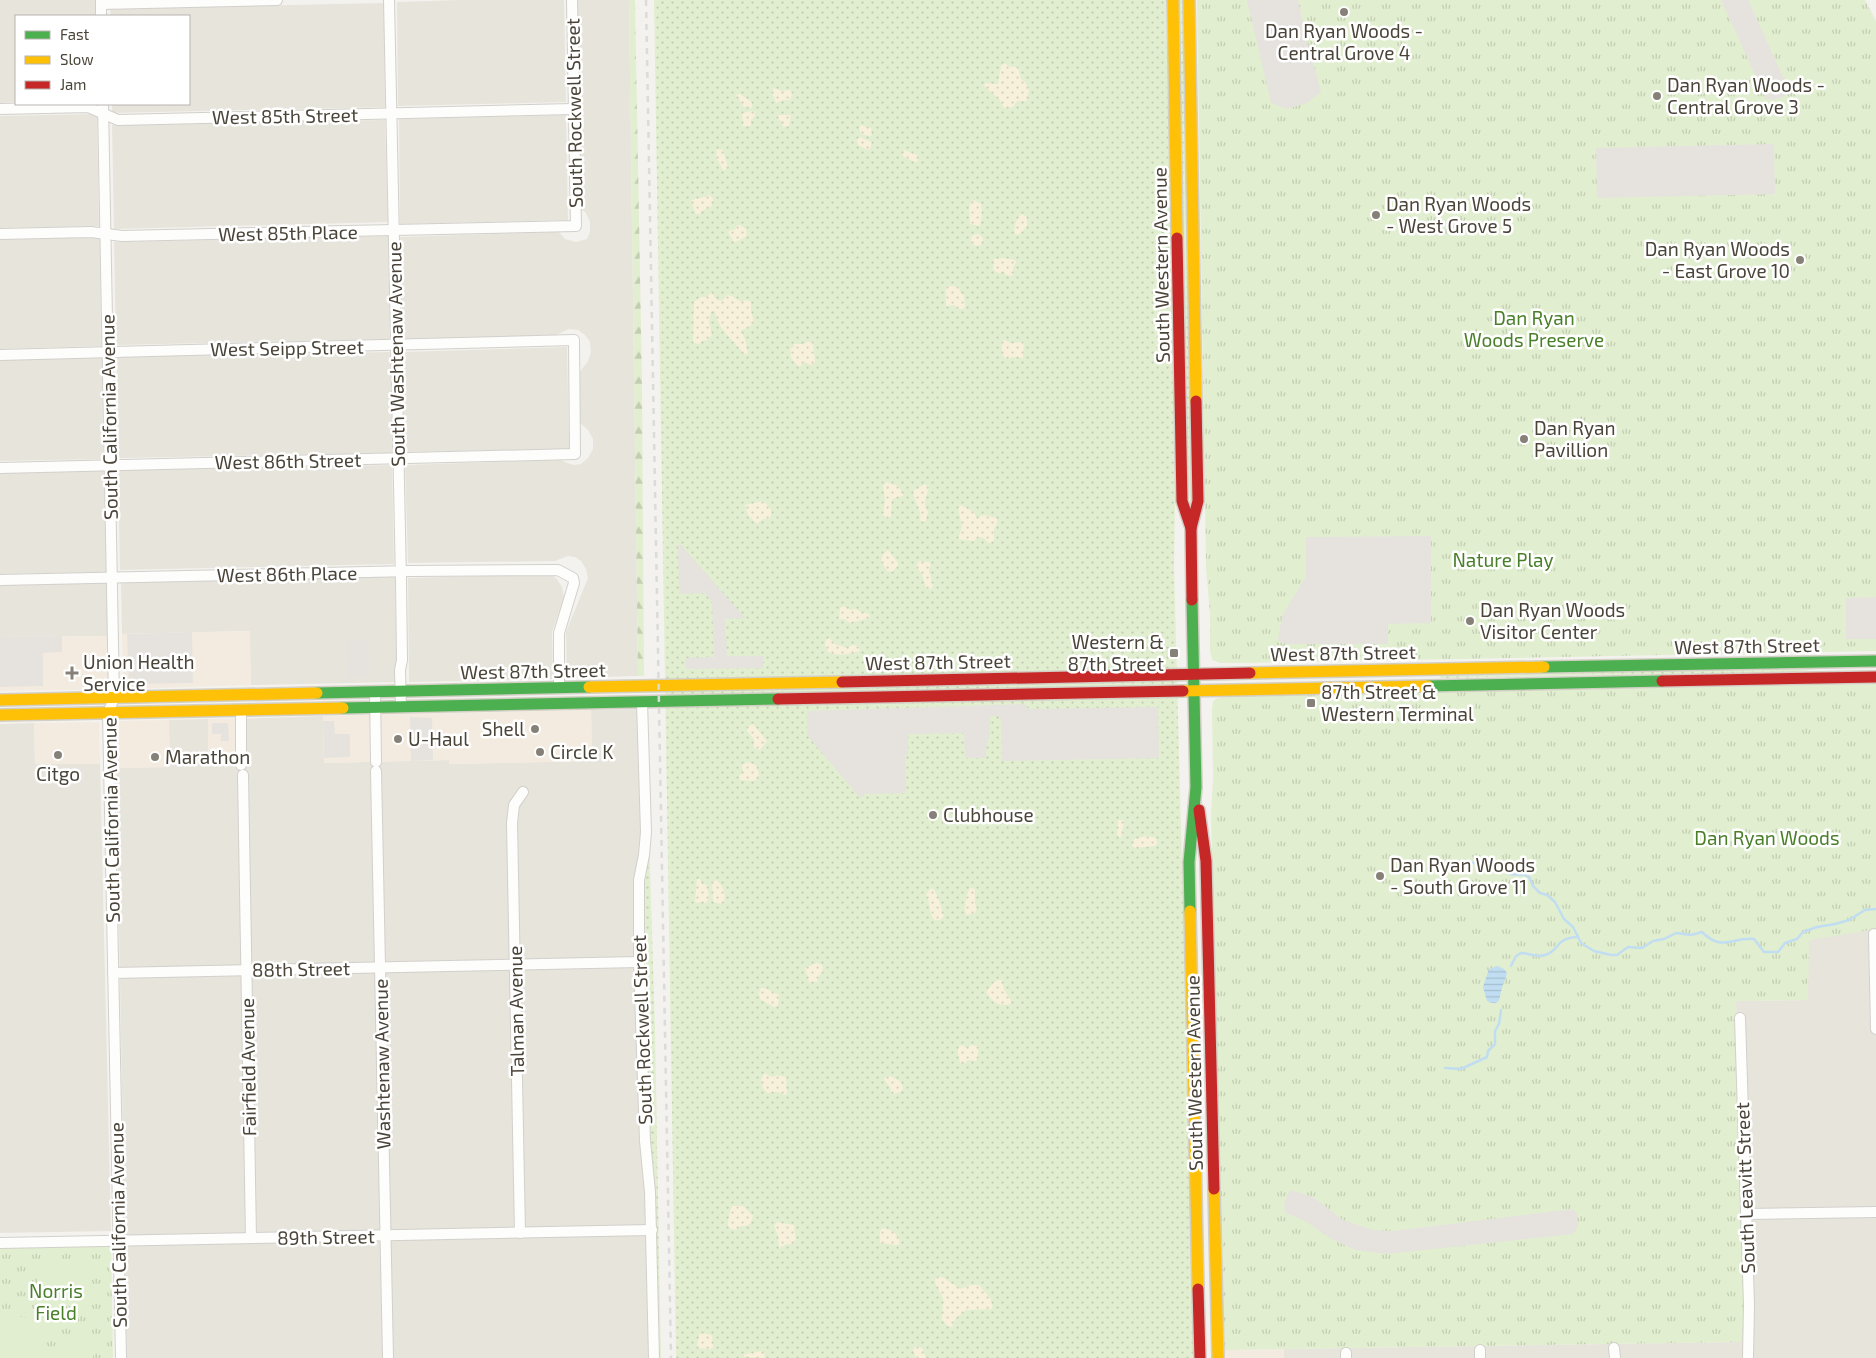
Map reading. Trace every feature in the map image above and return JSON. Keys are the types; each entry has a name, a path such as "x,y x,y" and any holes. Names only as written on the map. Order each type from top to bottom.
{"main road":[{"name":"South Western Avenue","path":"1173,0 1182,501 1190,528 1196,788 1206,861 1218,1358"},
{"name":"South Western Avenue","path":"1188,0 1198,501 1190,528"},
{"name":"West 87th Street","path":"0,700 1876,661"},
{"name":"West 87th Street","path":"0,716 1876,676"},
{"path":"495,689 495,705"},
{"name":"South Western Avenue","path":"1196,788 1189,862 1200,1358"}],"street":[{"path":"102,15 101,2 277,0"},
{"name":"South Washtenaw Avenue","path":"389,0 401,571 401,707"},
{"name":"South Rockwell Street","path":"572,0 576,226"},
{"name":"West 85th Street","path":"0,109 103,109 118,120 573,109"},
{"name":"South California Avenue","path":"103,109 114,698 108,713 121,1358"},
{"name":"West 85th Place","path":"0,234 91,232 122,236 576,226"},
{"name":"West Seipp Street","path":"0,355 574,340 575,454"},
{"name":"West 86th Street","path":"0,468 575,454"},
{"name":"West 86th Place","path":"0,580 401,571 558,570 573,578 574,587 559,633 559,687"},
{"name":"Washtenaw Avenue","path":"374,692 388,1358"},
{"name":"South Rockwell Street","path":"642,702 646,832 644,855 638,880 639,962 645,1141 652,1230 654,1358"},
{"name":"Fairfield Avenue","path":"241,710 252,1238"},
{"name":"Talman Avenue","path":"520,1233 512,823 514,805 523,792"},
{"path":"1874,934 1876,1029"},
{"name":"88th Street","path":"113,973 639,962"},
{"name":"South Leavitt Street","path":"1740,1018 1749,1305 1748,1358"},
{"path":"1746,1214 1876,1212"},
{"name":"89th Street","path":"0,1243 652,1230"}],"shaded area":[{"path":"0,0 95,0 96,15 15,15 15,102 0,103"},
{"path":"564,0 566,102 398,106 397,2"},
{"path":"577,0 629,0 638,676 567,678 566,632 588,578 586,569 581,561 575,557 568,556 555,561 408,563 405,465 560,460 573,465 581,464 588,458 593,449 593,439 588,430 580,423 579,373 588,361 591,352 590,342 578,330 569,329 554,336 402,339 400,237 559,232 565,239 576,242 587,239 590,232 590,222 586,213 581,209"},
{"path":"1247,0 1298,0 1321,92 1307,103 1286,109 1271,103"},
{"path":"1721,0 1748,0 1789,90 1785,96 1775,100 1766,99"},
{"path":"384,3 385,107 112,113 112,105 190,105 190,15 111,15 110,9"},
{"path":"97,114 99,226 0,228 0,116"},
{"path":"566,115 568,220 400,224 399,119"},
{"path":"385,120 388,222 114,229 112,125"},
{"path":"1774,144 1775,194 1597,198 1596,148"},
{"path":"388,236 390,339 116,345 114,242"},
{"path":"100,237 101,346 0,349 0,239"},
{"path":"567,347 569,449 405,452 402,352"},
{"path":"391,352 392,453 119,458 117,357"},
{"path":"102,358 103,459 0,461 0,360"},
{"path":"392,465 394,564 120,570 118,470"},
{"path":"104,470 106,572 0,574 0,473"},
{"path":"1431,536 1431,623 1388,624 1388,644 1292,644 1281,643 1278,639 1282,616 1306,576 1306,537"},
{"path":"678,545 681,545 745,618 725,619 727,656 763,656 763,668 686,669 685,658 714,657 712,601 704,593 679,594"},
{"path":"550,574 557,579 562,587 564,597 552,632 553,679 409,682 408,578"},
{"path":"395,576 397,682 251,685 249,631 122,634 121,583"},
{"path":"106,583 108,636 0,637 0,585"},
{"path":"1876,597 1876,639 1846,639 1846,598"},
{"path":"250,631 251,685 123,689 122,634"},
{"path":"192,632 193,683 129,684 127,634"},
{"path":"62,636 62,652 43,653 43,686 0,687 0,637"},
{"path":"108,636 108,689 0,691 0,637"},
{"path":"368,640 369,677 347,678 346,641"},
{"path":"1025,704 1030,709 1158,707 1159,758 1002,761 1001,719 999,716 992,716 990,718 986,758 965,758 964,733 908,734 908,754 905,755 906,793 865,794 860,798 807,735 807,711"},
{"path":"647,709 657,1358 127,1358 116,768 170,767 169,720 208,719 209,766 241,765 241,719 323,716 324,763 449,760 450,764 592,761 591,710"},
{"path":"591,710 592,761 449,764 449,760 324,763 323,716"},
{"path":"410,717 432,718 433,760 411,761"},
{"path":"208,719 241,719 241,765 208,766"},
{"path":"169,720 170,767 116,768 116,721"},
{"path":"323,721 334,721 335,734 350,734 350,757 324,758"},
{"path":"99,722 100,764 35,764 34,723"},
{"path":"34,723 35,764 100,764 111,1231 0,1233 0,724"},
{"path":"212,723 228,723 229,741 221,741 221,734 212,734"},
{"path":"208,753 208,766 170,767 170,754"},
{"path":"1876,929 1876,1358 1284,1358 1284,1349 1741,1342 1742,1220 1736,1001 1808,1000 1808,940"},
{"path":"1291,1190 1313,1197 1343,1220 1373,1230 1393,1231 1573,1209 1577,1214 1578,1227 1573,1234 1386,1254 1356,1250 1333,1240 1305,1221 1286,1213 1284,1206 1287,1195"},
{"path":"1284,1349 1284,1358 1224,1358 1224,1350"}],"green space":[{"path":"629,0 635,0 642,383 644,676 638,676"},
{"path":"654,0 1166,0 1175,503 1174,566 1195,1358 676,1358"},
{"path":"1179,0 1183,0 1192,501 1190,501 1187,469"},
{"name":"Dan Ryan Woods Preserve","path":"1197,0 1865,0 1876,21 1876,651 1245,663 1220,663 1212,660 1206,568"},
{"path":"1824,668 1795,672 1440,678 1439,675"},
{"name":"Dan Ryan Woods","path":"1876,684 1876,929 1809,940 1808,1000 1736,1001 1745,1306 1741,1342 1224,1350 1211,816 1213,701 1229,696"},
{"path":"649,837 655,1030 661,1358 657,1358 642,879"},
{"name":"Norris Field","path":"111,1245 113,1358 0,1358 0,1247"},
{"path":"38,1260 84,1260 89,1264 91,1306 54,1305 47,1301 40,1288"},
{"path":"0,1316 23,1317 37,1322 43,1335 44,1358 0,1358"},
{"path":"77,1337 93,1337 93,1358 47,1358 61,1343"}],"sand":[{"path":"1004,63 1010,67 1018,67 1021,79 1029,89 1027,101 1017,101 1013,107 1004,108 1000,100 984,86 985,83 998,84 1001,66"},
{"path":"774,88 782,91 790,90 793,93 790,100 776,103 772,92"},
{"path":"740,94 752,102 752,108 744,107 736,95"},
{"path":"754,111 755,116 751,120 751,126 743,126 742,113"},
{"path":"779,115 791,115 789,126 783,127 782,122 777,118"},
{"path":"861,125 871,128 872,135 861,134 859,128"},
{"path":"859,137 872,142 870,149 867,150 858,145 857,140"},
{"path":"717,149 723,150 728,167 725,170 723,170 716,157"},
{"path":"904,150 917,155 918,161 905,158 902,154"},
{"path":"710,195 713,199 712,206 703,210 700,214 696,214 691,201"},
{"path":"974,200 981,204 980,226 970,224 969,207"},
{"path":"1022,214 1027,217 1027,226 1020,234 1016,235 1014,230 1015,224"},
{"path":"740,225 746,229 747,236 734,242 728,232 735,230 736,226"},
{"path":"979,234 982,235 982,245 975,246 972,245 971,238 972,235"},
{"path":"994,259 1015,260 1016,262 1013,275 1011,276 1006,275 1004,272 999,273 993,270"},
{"path":"946,287 959,287 960,292 964,295 965,306 963,309 959,309 954,305 946,306"},
{"path":"711,292 717,300 722,301 727,295 741,302 747,300 751,302 754,322 748,328 741,330 746,342 748,355 743,353 722,329 715,311 711,312 709,322 712,335 699,344 693,343 694,302 701,297 707,297"},
{"path":"1002,341 1011,343 1024,342 1023,358 1012,357 1008,359 1004,357"},
{"path":"813,342 815,363 811,365 805,362 799,367 791,358 790,349 794,347 794,344 804,344"},
{"path":"887,482 898,486 903,494 903,496 892,499 891,516 888,519 883,515 885,500 883,486"},
{"path":"925,484 929,487 925,500 925,507 928,512 926,521 922,522 913,491"},
{"path":"763,501 772,513 769,519 763,519 757,524 748,515 745,505"},
{"path":"961,505 974,512 977,518 984,515 997,518 997,524 994,529 994,542 988,543 984,538 980,537 973,541 958,539 962,526 958,508"},
{"path":"888,550 898,563 898,567 893,572 887,571 881,561 883,554"},
{"path":"919,561 931,564 929,570 933,586 931,589 926,588 922,574 916,567"},
{"path":"844,606 850,610 856,609 869,614 870,618 850,623 844,619 839,619 840,608"},
{"path":"829,638 835,644 847,648 852,645 858,646 860,651 840,655 832,654 828,652 825,645 826,640"},
{"path":"753,724 767,741 760,750 754,748 754,739 747,731 747,727"},
{"path":"749,762 757,766 759,776 754,781 740,780 739,776 743,772 742,765"},
{"path":"1118,820 1123,820 1124,824 1123,833 1120,838 1117,835"},
{"path":"1146,836 1156,838 1157,843 1155,846 1135,848 1132,846 1134,839"},
{"path":"697,879 700,879 702,884 707,885 709,898 706,903 695,902"},
{"path":"716,880 724,891 725,898 722,904 713,902 712,882"},
{"path":"970,888 975,889 977,908 975,913 966,915 967,894"},
{"path":"930,889 933,889 936,894 944,916 940,920 934,920 931,913 926,895"},
{"path":"817,963 822,965 823,973 820,974 817,982 809,982 805,968"},
{"path":"998,980 1002,980 1011,1004 1003,1005 996,1003 986,992"},
{"path":"761,988 779,995 778,1006 774,1007 760,999 759,993"},
{"path":"962,1045 967,1048 971,1045 978,1046 978,1058 976,1061 968,1060 965,1063 960,1063 958,1047"},
{"path":"764,1073 772,1077 777,1075 786,1077 787,1094 784,1095 780,1092 768,1093 764,1090 761,1081"},
{"path":"890,1076 901,1082 903,1089 900,1092 894,1094 891,1092 884,1079"},
{"path":"733,1206 745,1208 753,1216 751,1223 747,1226 740,1226 736,1230 729,1228 729,1215"},
{"path":"777,1222 794,1225 796,1239 792,1244 779,1248 778,1236 774,1226"},
{"path":"883,1228 895,1234 900,1242 898,1245 880,1243 880,1231"},
{"path":"936,1277 943,1277 960,1289 971,1285 979,1285 991,1299 992,1309 966,1310 955,1319 952,1327 948,1326 942,1320 943,1298 935,1283"},
{"path":"701,1333 712,1335 713,1348 697,1348"},
{"path":"916,1346 922,1348 926,1358 916,1358 913,1350"},
{"path":"762,1351 765,1354 764,1358 744,1357 746,1354"}],"water":[{"path":"1497,966 1505,970 1507,975 1499,1000 1492,1003 1487,1001 1483,987 1489,969"}],"waterway":[{"path":"1451,865 1460,861 1481,865 1494,863 1509,874 1529,877 1533,886 1540,893 1547,895 1555,902 1564,919 1573,927 1581,943 1594,951 1611,955 1617,955 1628,947 1642,948 1653,941 1664,939 1676,933 1691,935 1702,932 1709,938 1721,942 1754,939 1764,952 1778,952 1785,943 1797,939 1803,932 1849,920 1865,910 1876,909"},
{"path":"1511,966 1516,956 1521,953 1545,955 1553,951 1561,942 1578,937"},
{"path":"1445,1068 1461,1069 1487,1057 1488,1051 1495,1044 1495,1031 1499,1024 1501,1010"}],"railway":[{"path":"646,0 671,1358"}],"traffic: fast":[{"path":"1190,911 1189,862 1196,787 1192,600"},
{"path":"1544,667 1876,661"},
{"path":"1428,686 1662,681"},
{"path":"317,693 589,687"},
{"path":"343,708 778,699"}],"traffic: slow":[{"path":"1173,0 1177,238"},
{"path":"1189,0 1196,401"},
{"path":"1250,673 1544,667"},
{"path":"589,687 842,682"},
{"path":"1183,691 1428,686"},
{"path":"0,700 317,693"},
{"path":"0,715 343,708"},
{"path":"1190,911 1198,1289"},
{"path":"1214,1189 1218,1358"}],"traffic: jam":[{"path":"1177,238 1182,501 1191,528 1192,600"},
{"path":"1191,528 1198,501 1196,401"},
{"path":"842,682 1250,673"},
{"path":"1662,681 1876,677"},
{"path":"778,699 1183,691"},
{"path":"1199,810 1206,861 1214,1189"},
{"path":"1198,1289 1200,1358"}],"place":[{"name":"Dan Ryan Woods - Central Grove 4","path":"1344,12"},
{"name":"Dan Ryan Woods - Central Grove 3","path":"1657,96"},
{"name":"Dan Ryan Woods - West Grove 5","path":"1376,215"},
{"name":"Dan Ryan Woods - East Grove 10","path":"1800,260"},
{"name":"Dan Ryan Pavillion","path":"1524,439"},
{"name":"Dan Ryan Woods Visitor Center","path":"1470,621"},
{"name":"Western & 87th Street","path":"1174,653"},
{"name":"Union Health Service","path":"72,673"},
{"name":"87th Street & Western Terminal","path":"1311,703"},
{"name":"Shell","path":"535,729"},
{"name":"U-Haul","path":"398,739"},
{"name":"Circle K","path":"540,752"},
{"name":"Citgo","path":"58,755"},
{"name":"Marathon","path":"155,757"},
{"name":"Clubhouse","path":"933,815"},
{"name":"Dan Ryan Woods - South Grove 11","path":"1380,876"}],"park label":[{"name":"Nature Play","path":"1503,560"}]}
